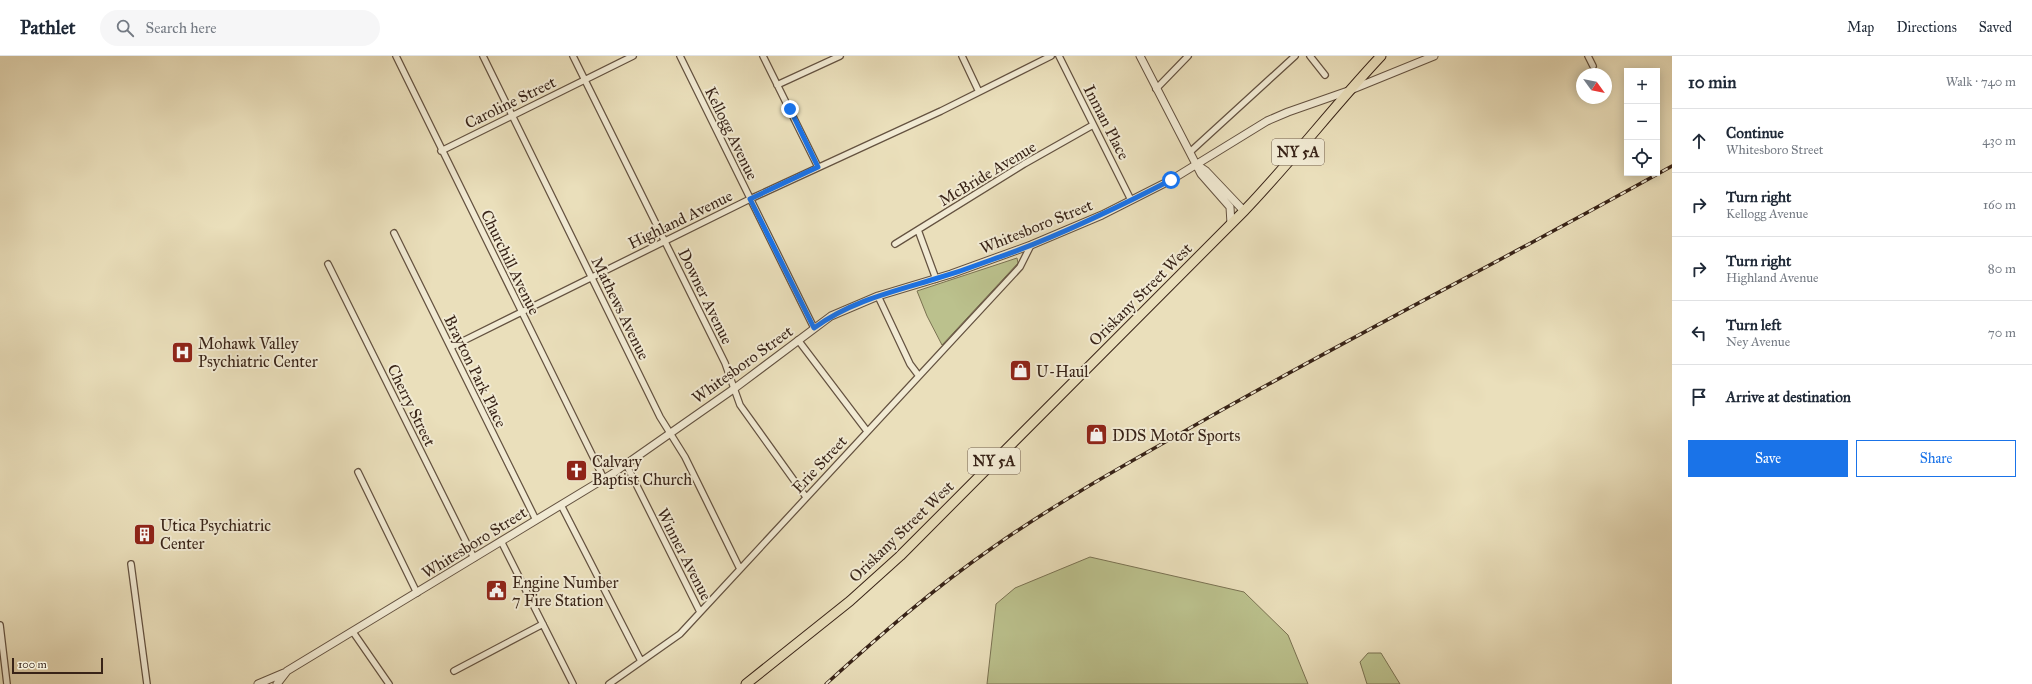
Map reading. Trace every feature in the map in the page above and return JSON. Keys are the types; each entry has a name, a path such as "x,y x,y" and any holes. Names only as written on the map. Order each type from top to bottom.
{"main road":[{"name":"NY 5A","path":"1348,92 1381,56"},
{"name":"Oriskany Street West","path":"746,684 850,601 900,556 1244,211 1289,163 1348,92"}],"street":[{"name":"Churchill Avenue","path":"396,56 441,151 604,479"},
{"name":"Mathews Avenue","path":"483,56 660,417 671,433 684,457 740,569"},
{"name":"Downer Avenue","path":"573,56 725,363 740,405 806,498"},
{"name":"Caroline Street","path":"441,151 633,56"},
{"name":"Kellogg Avenue","path":"680,56 814,328"},
{"path":"763,56 818,167"},
{"path":"778,85 840,56"},
{"path":"962,56 979,92"},
{"name":"Highland Avenue","path":"451,347 750,199 818,167 848,155 1051,56"},
{"name":"Inman Place","path":"1059,56 1131,200"},
{"path":"1140,56 1201,174 1230,207 1231,224"},
{"path":"1156,89 1188,56"},
{"path":"1190,152 1295,56"},
{"path":"1310,56 1325,75"},
{"name":"Whitesboro Street","path":"277,684 288,671 604,479 735,388 814,328 842,310 878,296 936,279 1031,245 1131,200 1196,165 1267,121 1288,112 1348,92 1434,56"},
{"path":"1588,56 1593,66"},
{"name":"McBride Avenue","path":"895,244 1024,164 1093,125"},
{"path":"1196,165 1206,171 1244,211"},
{"path":"918,230 936,279"},
{"name":"Brayton Park Place","path":"394,233 536,520"},
{"name":"Erie Street","path":"609,684 680,634 1020,267 1031,245"},
{"name":"Cherry Street","path":"328,264 474,558"},
{"path":"878,296 910,364 919,376"},
{"path":"798,340 867,431"},
{"name":"Winner Avenue","path":"626,464 700,612"},
{"path":"358,472 418,593"},
{"path":"561,505 642,661"},
{"path":"502,541 573,684"},
{"path":"131,564 147,684"},
{"path":"454,671 543,624"},
{"path":"0,625 7,684"},
{"path":"353,632 389,684"},
{"path":"258,684 288,671"}],"green space":[{"path":"1017,258 1018,263 942,345 927,316 917,291"},
{"path":"1090,557 1244,592 1288,635 1308,684 987,684 996,604 1015,588"},
{"path":"1368,653 1381,653 1400,684 1367,684 1360,662"}],"railway":[{"path":"826,684 928,596 970,564 1044,513 1125,465 1264,387 1672,166"}],"place":[{"name":"Mohawk Valley Psychiatric Center","path":"183,352"},
{"name":"U-Haul","path":"1020,371"},
{"name":"DDS Motor Sports","path":"1096,435"},
{"name":"Calvary Baptist Church","path":"576,470"},
{"name":"Utica Psychiatric Center","path":"144,534"},
{"name":"Engine Number 7 Fire Station","path":"497,591"}],"route":[{"path":"790,109 818,167 750,199 814,328 831,316 857,303 951,274 1031,245 1102,215 1171,180"}]}
